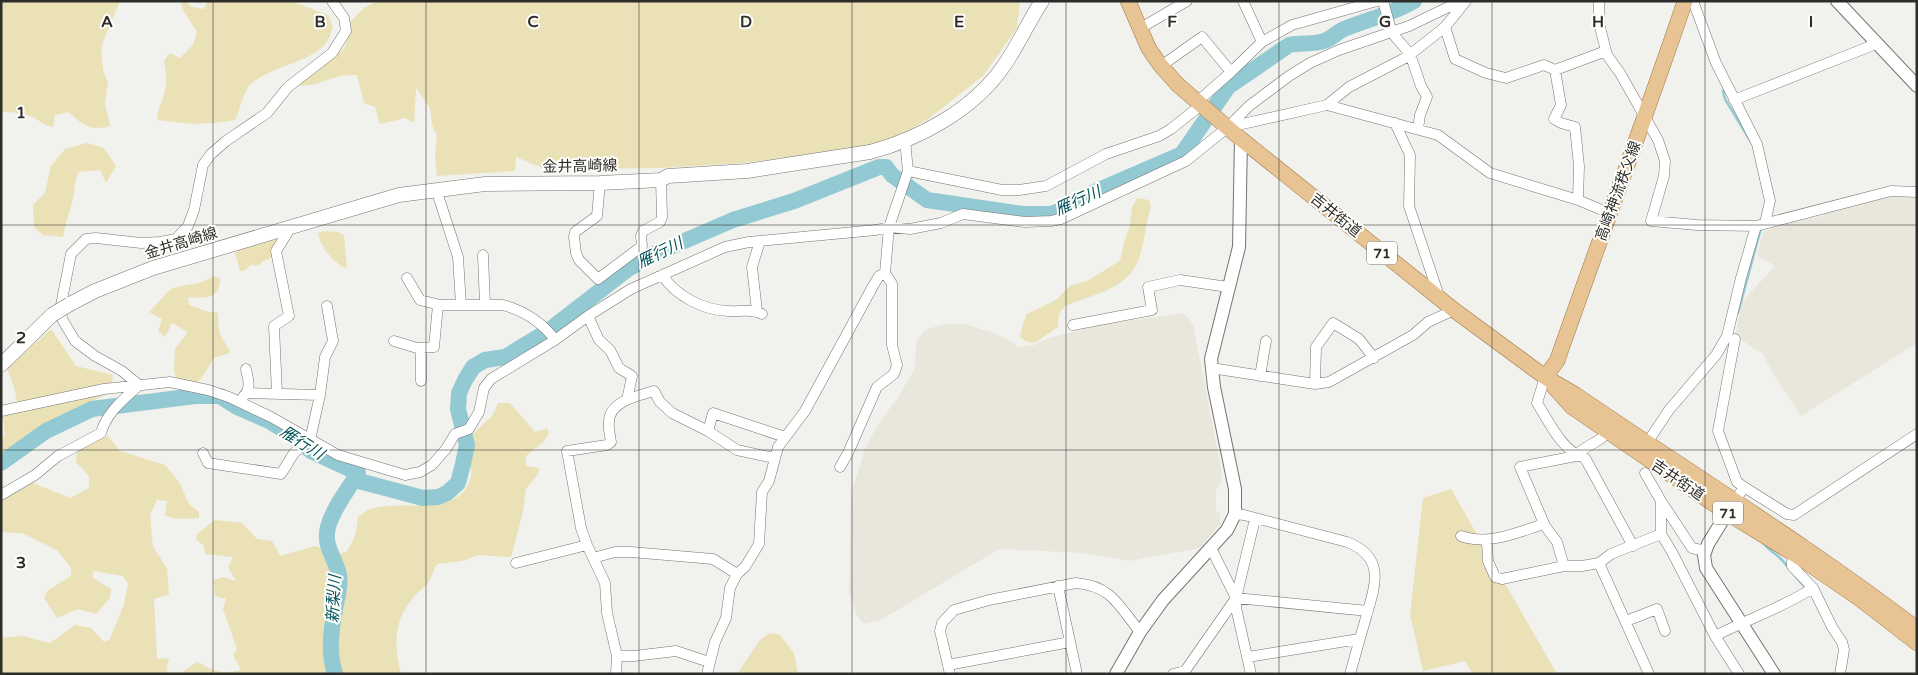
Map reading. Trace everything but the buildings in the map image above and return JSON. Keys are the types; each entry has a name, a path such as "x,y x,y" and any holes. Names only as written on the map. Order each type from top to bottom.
{"main road":[{"name":"金井高崎線","path":"1,365 52,315 104,287 153,268 399,195 485,184 600,183 661,180 668,176 747,171 870,152 905,140 930,128 959,110 979,94 1002,69 1042,1"},
{"name":"71","path":"1128,1 1149,49 1161,66 1178,85 1226,125"},
{"name":"高崎神流秩父線","path":"1545,377 1557,361 1685,1"},
{"name":"吉井街道","path":"1226,125 1440,300 1545,377 1576,395 1647,443 1917,643"},
{"name":"吉井街道","path":"1545,377 1572,406 1608,432 1731,507 1802,544 1917,628"}],"street":[{"path":"139,384 75,341 62,319 60,305 71,254 86,239 96,238 141,243 176,239 188,226 194,210 204,165 211,154 226,141 267,113 288,87 332,53 346,31 344,18 332,1"},
{"path":"1139,29 1187,1"},
{"path":"1243,1 1262,42"},
{"path":"907,175 1002,190 1019,190 1046,186 1106,154 1159,136 1171,129 1201,105 1262,42 1292,26 1376,1"},
{"path":"1383,1 1392,33 1410,54 1427,98 1420,114 1418,129"},
{"path":"1,411 104,389 170,382 208,390 238,402 271,417 306,443 338,455 394,473 405,475 420,472 432,465 446,449 455,434 469,429 479,412 484,388 490,379 555,340 588,316 631,289 725,247 760,241 876,230 889,227 910,229 941,223 964,214 1026,222 1060,219 1186,161 1197,154 1226,125 1249,106 1310,63 1339,50 1392,33 1461,1"},
{"path":"1327,105 1349,87 1410,54 1445,27 1466,1"},
{"path":"1599,1 1599,23 1606,51 1658,140 1665,161 1664,176 1651,221 1697,225 1761,224 1891,191 1917,192"},
{"path":"1647,443 1668,410 1716,355 1727,336 1741,278 1770,201 1757,144 1716,63 1693,1"},
{"path":"1837,1 1917,86"},
{"path":"1445,27 1455,59 1486,73 1506,78 1544,65 1556,70 1606,51"},
{"path":"1161,66 1202,37 1232,72"},
{"path":"1734,100 1876,44"},
{"path":"1556,70 1560,105 1554,119 1560,124 1575,127 1579,166 1578,200"},
{"path":"1226,125 1327,105 1438,135 1490,173 1578,200 1609,213"},
{"path":"1395,123 1410,155 1409,206 1440,300"},
{"path":"1116,674 1140,632 1164,600 1227,530 1235,514 1235,489 1211,368 1211,359 1215,336 1239,247 1241,139"},
{"path":"840,467 877,387 894,374 897,365 892,345 892,284 885,273 889,227 907,175 905,140"},
{"path":"600,183 597,216 575,232 574,237 579,260 598,279 642,246 641,236 643,231 660,222 662,217 661,180"},
{"path":"436,189 458,257 461,305"},
{"path":"277,394 274,326 289,316 276,251 291,227"},
{"path":"662,275 670,286 700,305 727,311 759,312 752,267 760,241"},
{"path":"483,255 485,305"},
{"path":"707,674 719,632 726,618 730,588 737,574 745,567 759,544 762,492 769,481 774,458 785,438 805,412 872,286 879,276 885,273"},
{"path":"407,278 420,300 438,305 503,305 533,318 547,329 555,340"},
{"path":"1073,326 1152,310 1148,287 1180,280 1228,287"},
{"path":"394,341 421,348 434,347 438,305"},
{"path":"202,453 208,463 281,474 294,453 306,443 320,395 326,358 333,341 327,306"},
{"path":"1211,368 1315,384 1329,382 1374,358 1413,334 1428,322 1454,310"},
{"path":"588,316 599,340 610,350 620,368 632,376 627,400"},
{"path":"1315,384 1316,347 1333,323 1359,339 1374,358"},
{"path":"1734,340 1718,431 1737,482 1787,514 1794,515 1917,434"},
{"path":"1260,376 1266,341"},
{"path":"421,348 421,381"},
{"path":"238,402 247,393 249,384 246,369"},
{"path":"1545,377 1537,402 1565,444 1576,456"},
{"path":"1,495 35,475 58,456 102,433 104,424 120,402 139,384"},
{"path":"616,674 617,656 607,613 604,583 581,528 568,451 607,445 611,442 608,421 612,411 627,400 654,391 660,402 672,413 708,431 737,450 774,458"},
{"path":"247,393 320,395"},
{"path":"708,431 713,413 785,438"},
{"path":"1576,456 1579,452 1604,438 1608,432"},
{"path":"1564,566 1557,542 1544,524 1520,467 1576,456 1585,458 1633,546"},
{"path":"1645,473 1661,502 1692,548 1706,550"},
{"path":"1744,487 1704,556 1706,568 1774,674"},
{"path":"1661,502 1661,534 1715,636 1739,674"},
{"path":"1235,514 1347,542 1365,551 1371,560 1375,587 1350,674"},
{"path":"1251,674 1236,608 1236,598 1255,519"},
{"path":"1461,536 1488,541 1544,524"},
{"path":"1488,541 1488,561 1495,577 1502,579 1564,566 1582,566 1599,563 1612,554 1661,534"},
{"path":"516,563 587,545"},
{"path":"1212,548 1236,598"},
{"path":"593,558 615,552 630,552 713,559 737,574"},
{"path":"1796,555 1792,566 1813,588 1832,628 1842,642 1844,650 1840,674"},
{"path":"1599,563 1649,674"},
{"path":"1070,642 949,669 940,631 942,623 954,610 989,600 1076,583 1098,587 1109,594 1140,632"},
{"path":"1058,586 1077,674"},
{"path":"1715,636 1741,622 1793,601 1813,588"},
{"path":"1236,598 1368,611"},
{"path":"1176,673 1185,671 1236,598"},
{"path":"1626,621 1656,609 1665,631"},
{"path":"1248,658 1360,639"},
{"path":"617,656 634,656 676,650 709,662"}],"shaded area":[{"path":"1,1 120,1 101,47 103,70 108,82 105,103 110,126 97,128 87,126 78,121 69,112 55,115 53,127 27,115 1,112"},
{"path":"180,1 187,1 191,7 204,9 207,1 291,1 328,15 333,27 328,40 320,49 301,60 268,73 250,85 235,120 192,124 157,120 166,85 164,61 170,53 180,58 193,45 197,32 183,10"},
{"path":"379,1 1020,1 1017,28 983,76 931,117 904,134 871,146 743,163 661,168 545,169 516,157 515,171 437,176 435,156 437,135 432,125 430,108 416,88 414,123 405,118 380,124 375,107 364,103 357,75 340,76 312,85 299,86 296,82 344,49 349,36 347,25 365,7"},
{"path":"87,143 104,148 116,166 106,183 100,170 79,172 63,237 43,235 34,227 33,205 45,193 51,166 65,149"},
{"path":"1907,195 1917,198 1917,343 1801,416 1772,372 1763,354 1735,336 1742,302 1775,266 1757,255 1763,232 1787,222 1823,216 1823,213 1889,197"},
{"path":"1137,198 1149,200 1151,206 1140,255 1135,267 1128,276 1110,289 1065,306 1059,314 1058,327 1035,343 1025,341 1020,337 1027,314 1056,300 1070,286 1087,281 1120,261 1130,226 1132,207"},
{"path":"323,231 338,232 344,235 347,268 337,263 325,249 318,233"},
{"path":"284,237 273,257 258,266 251,265 244,271 240,271 235,253 240,249"},
{"path":"213,276 220,279 217,291 210,296 188,298 189,305 218,313 220,333 230,353 214,358 201,379 194,384 176,378 174,370 175,349 188,332 172,323 165,337 158,331 162,319 149,312 171,289 203,282"},
{"path":"1183,313 1193,324 1222,474 1221,483 1216,489 1216,511 1220,514 1220,524 1200,548 1129,561 1083,553 999,549 879,621 864,624 857,615 849,592 851,494 865,449 877,426 899,396 915,368 916,341 925,330 944,324 963,324 995,333 1020,347 1034,345 1049,338 1101,325"},
{"path":"51,329 76,366 113,375 112,384 17,404 15,390 7,368"},
{"path":"107,394 53,422 1,454 1,437 5,436 3,415"},
{"path":"498,403 510,403 535,432 547,428 549,434 542,443 526,456 526,466 539,468 538,474 526,489 523,512 511,557 478,555 462,561 437,564 429,582 406,608 398,626 396,644 401,674 179,674 197,662 218,671 241,670 233,655 237,649 223,609 226,599 215,596 213,580 223,577 236,581 228,567 233,557 205,554 204,546 196,539 197,534 215,520 242,523 257,539 272,541 280,556 315,546 337,554 346,552 355,536 358,517 368,510 383,506 443,503 456,498 465,489 471,476 470,457 473,434 493,415"},
{"path":"108,436 120,451 165,465 179,482 189,504 199,512 199,518 180,519 165,516 167,501 157,500 150,515 153,547 167,568 169,594 154,599 157,659 169,658 166,671 177,674 1,674 1,638 23,636 50,643 75,625 91,628 104,642 110,639 124,604 128,584 123,576 93,571 93,578 111,589 110,598 96,614 78,609 57,618 44,598 48,590 71,576 71,568 57,550 22,533 1,532 1,499 33,483 70,498 89,488 89,476 76,462 77,448"},
{"path":"1451,489 1557,674 1473,674 1465,661 1423,671 1410,615 1423,498"},
{"path":"770,633 780,635 794,653 798,674 737,674 760,640"}],"waterway":[{"name":"雁行川","path":"358,473 355,480 423,498 438,497 447,493 458,483 467,445 458,409 459,393 473,367 485,360 505,357 548,331 628,269 654,254 733,220 794,201 879,167 886,167 892,175 927,200 1023,214 1051,214 1094,192 1182,154 1228,87 1289,45 1324,41 1344,29 1414,1"},
{"path":"1723,91 1725,99 1751,142"},
{"path":"1738,313 1761,228"},
{"name":"雁行川","path":"1,463 46,431 92,409 195,396 220,396 237,407 269,421 290,434 311,451 358,473"},
{"name":"新梨川","path":"335,674 331,658 331,642 339,588 339,575 328,546 327,534 333,513 358,473"},
{"path":"1762,541 1784,562 1807,589"}]}
